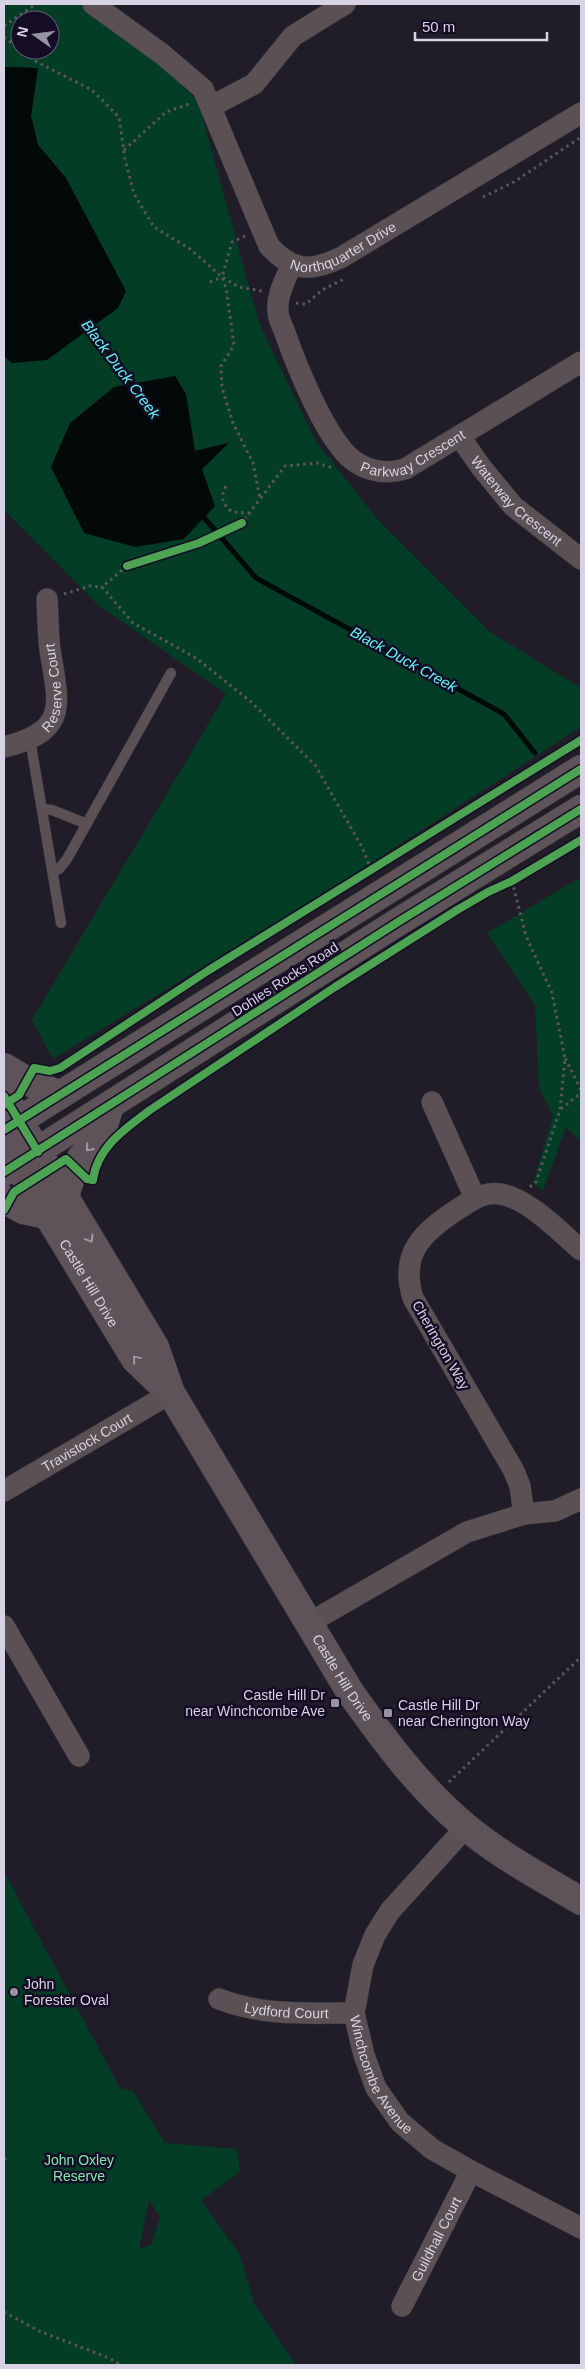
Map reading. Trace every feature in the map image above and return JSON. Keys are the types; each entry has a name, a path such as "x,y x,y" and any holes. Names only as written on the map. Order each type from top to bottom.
{"main road":[{"name":"Dohles Rocks Road","path":"15,1158 110,1105 398,922 537,816 581,768"},
{"name":"Dohles Rocks Road","path":"11,1125 60,1094 537,816 581,809"},
{"path":"4,1068 29,1082 60,1094"},
{"name":"Castle Hill Drive","path":"4,1096 11,1125 15,1158 56,1206 135,1359 171,1393 350,1692 381,1736 434,1796 466,1827 509,1858 581,1901"},
{"path":"4,1199 23,1210 56,1206 81,1158 101,1135 110,1105"}],"street":[{"name":"Northquarter Drive","path":"94,4 162,54 204,89 202,105 269,246 279,257 304,268 314,268 342,257 581,113"},
{"path":"202,105 254,84 293,36 345,4"},
{"name":"Parkway Crescent","path":"292,264 279,297 278,312 305,384 336,440 348,456 370,470 392,473 405,470 581,362"},
{"name":"Waterway Crescent","path":"460,437 481,467 513,506 581,559"},
{"name":"Reserve Court","path":"4,747 30,739 44,730 54,718 58,703 50,648 47,600"},
{"path":"432,1102 474,1198"},
{"name":"Cherington Way","path":"524,1514 520,1486 514,1471 413,1298 409,1286 410,1263 414,1250 422,1236 436,1223 474,1198 487,1194 500,1194 517,1199 581,1250"},
{"name":"Travistock Court","path":"4,1491 171,1393"},
{"path":"308,1623 467,1532 524,1514 555,1511 581,1499"},
{"path":"4,1626 79,1756"},
{"name":"Winchcombe Avenue","path":"466,1827 390,1911 380,1927 363,1965 354,2013 364,2055 376,2088 400,2122 432,2149 581,2228"},
{"name":"Lydford Court","path":"219,1999 239,2006 274,2013 354,2013"},
{"name":"Guildhall Court","path":"402,2306 471,2171"}],"lane":[{"path":"53,871 63,865 171,673"},
{"path":"30,739 62,923"},
{"path":"42,809 52,810 87,824"}],"path":[{"path":"4,26 36,4"},
{"path":"4,37 35,61 92,90 120,118 124,151 134,194 154,227 190,250 222,277 239,287 265,292"},
{"path":"124,151 166,112 202,105"},
{"path":"260,499 253,462 234,423 222,388 221,366 234,345 226,288 222,277 232,242 261,228"},
{"path":"210,282 222,277"},
{"path":"199,543 242,523 285,466 318,462 341,471"},
{"path":"226,486 221,496 222,503 232,512 250,512"},
{"path":"102,587 127,566"},
{"path":"47,600 90,586 102,587 133,623 196,658 250,701 315,765 362,847 371,870"},
{"path":"363,876 379,865"},
{"path":"504,885 520,876"},
{"path":"512,881 526,936 552,993 565,1058 581,1092 560,1110"},
{"path":"517,1199 536,1182 560,1110 565,1058"},
{"path":"434,1796 581,1657"},
{"path":"4,2158 9,2162"},
{"path":"4,2312 39,2331 109,2358 121,2365"}],"green space":[{"path":"4,4 84,4 124,31 198,101 259,323 315,440 377,519 490,632 581,688 581,727 354,874 53,1059 32,1020 226,694 98,605 4,510 4,356 12,363 66,178 38,145 31,116 38,68 4,67","holes":["186,394 195,451 227,443 202,469 51,467"]},
{"path":"581,877 581,1142 566,1127 543,1191 533,1183 553,1116 539,1088 535,1005 487,933"},
{"name":"John Oxley Reserve","path":"4,1872 120,2088 133,2091 165,2143 237,2149 240,2172 201,2200 240,2255 254,2303 296,2365 4,2365","holes":["149,2200 160,2217 151,2245 139,2249"]}],"shaded area":[{"path":"4,67 38,68 31,116 38,145 66,178 126,291 118,308 47,360 12,363 4,356"},
{"path":"175,376 186,394 195,451 229,443 202,469 215,506 184,539 135,547 84,533 51,467 70,423 114,387"}],"waterway":[{"name":"Black Duck Creek","path":"87,323 136,388"},
{"name":"Black Duck Creek","path":"201,514 256,578 504,714 535,753"}],"cycle path":[{"path":"127,566 199,543 242,523"},
{"path":"4,1105 19,1095 34,1068 50,1071 60,1068 209,970 581,740"},
{"path":"4,1130 581,769"},
{"path":"4,1172 398,922 581,809"},
{"path":"4,1210 14,1192 66,1159 87,1179 93,1180 100,1158 106,1148 122,1131 150,1110 335,987 457,910 512,881 581,840"},
{"path":"4,1096 38,1152"}],"place":[{"name":"Castle Hill Dr near Winchcombe Ave","path":"335,1703"},
{"name":"Castle Hill Dr near Cherington Way","path":"388,1713"},
{"name":"John Forester Oval","path":"14,1992"}]}
